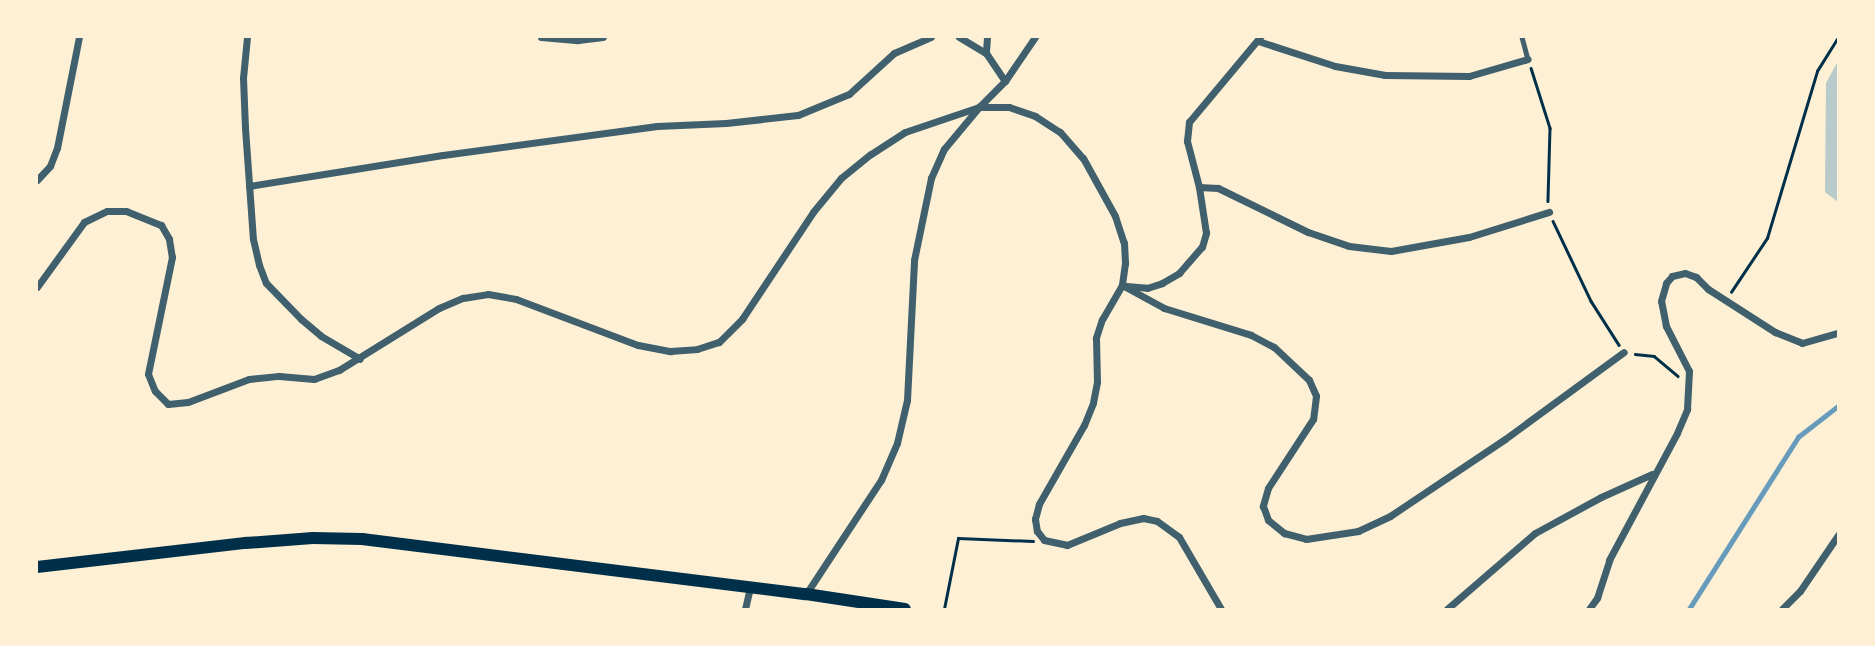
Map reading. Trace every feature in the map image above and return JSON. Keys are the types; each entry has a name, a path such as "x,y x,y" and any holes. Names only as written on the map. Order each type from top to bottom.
{"main road":[{"path":"37,567 246,543 313,538 362,539 806,594 905,609"}],"street":[{"path":"37,180 50,166 57,148 79,37"},
{"path":"247,37 243,78 253,239 266,284 321,336 360,359"},
{"path":"541,37 578,40 603,37"},
{"path":"249,186 443,155 657,126 726,123 798,115 849,94 894,53 931,37"},
{"path":"959,37 986,53 1005,80"},
{"path":"986,53 987,37"},
{"path":"806,594 881,480 897,443 906,400 914,260 928,190 944,149 1005,80 1035,37"},
{"path":"1122,285 1147,288 1162,283 1193,260 1202,247 1206,233 1199,187 1187,141 1189,122 1259,39 1335,66 1385,75 1469,76 1528,59"},
{"path":"37,287 84,222 107,211 126,211 161,225 169,239 172,257 148,374 155,391 168,404 188,402 248,379 279,376 314,379 360,359 439,309 463,299 488,294 516,299 638,345 670,351 697,349 719,342 742,318 813,212 841,178 871,153 905,132 979,107 1009,107 1035,116 1060,132 1083,158 1115,216 1124,243 1122,285 1102,319 1096,338 1097,382 1088,414 1039,504 1035,519 1037,531 1047,541 1067,545 1120,523 1143,518 1157,521 1180,537 1221,609"},
{"path":"1199,187 1218,188 1328,239 1349,246 1391,251 1469,237 1549,212"},
{"path":"1589,609 1597,598 1609,560 1652,474 1677,433 1690,388 1689,370 1665,326 1661,301 1666,283 1672,276 1685,273 1696,277 1726,301 1775,332 1802,344 1838,333"},
{"path":"1122,285 1164,308 1251,335 1274,347 1309,380 1316,396 1313,419 1268,488 1263,506 1268,520 1284,533 1306,539 1358,531 1390,516 1505,439 1624,352"},
{"path":"1447,609 1535,533 1601,497 1652,474"},
{"path":"1782,609 1800,591 1838,535"},
{"path":"745,609 750,587"}],"lane":[{"path":"1522,37 1528,59"}],"path":[{"path":"1726,301 1768,238 1817,71 1838,37"},
{"path":"1528,59 1550,128 1549,212 1591,302 1624,352 1654,356 1690,388"},
{"path":"944,609 958,538 1047,541"}],"shaded area":[{"path":"1838,61 1838,202 1825,192 1826,83"}],"waterway":[{"path":"1689,609 1798,437 1838,406"}]}
